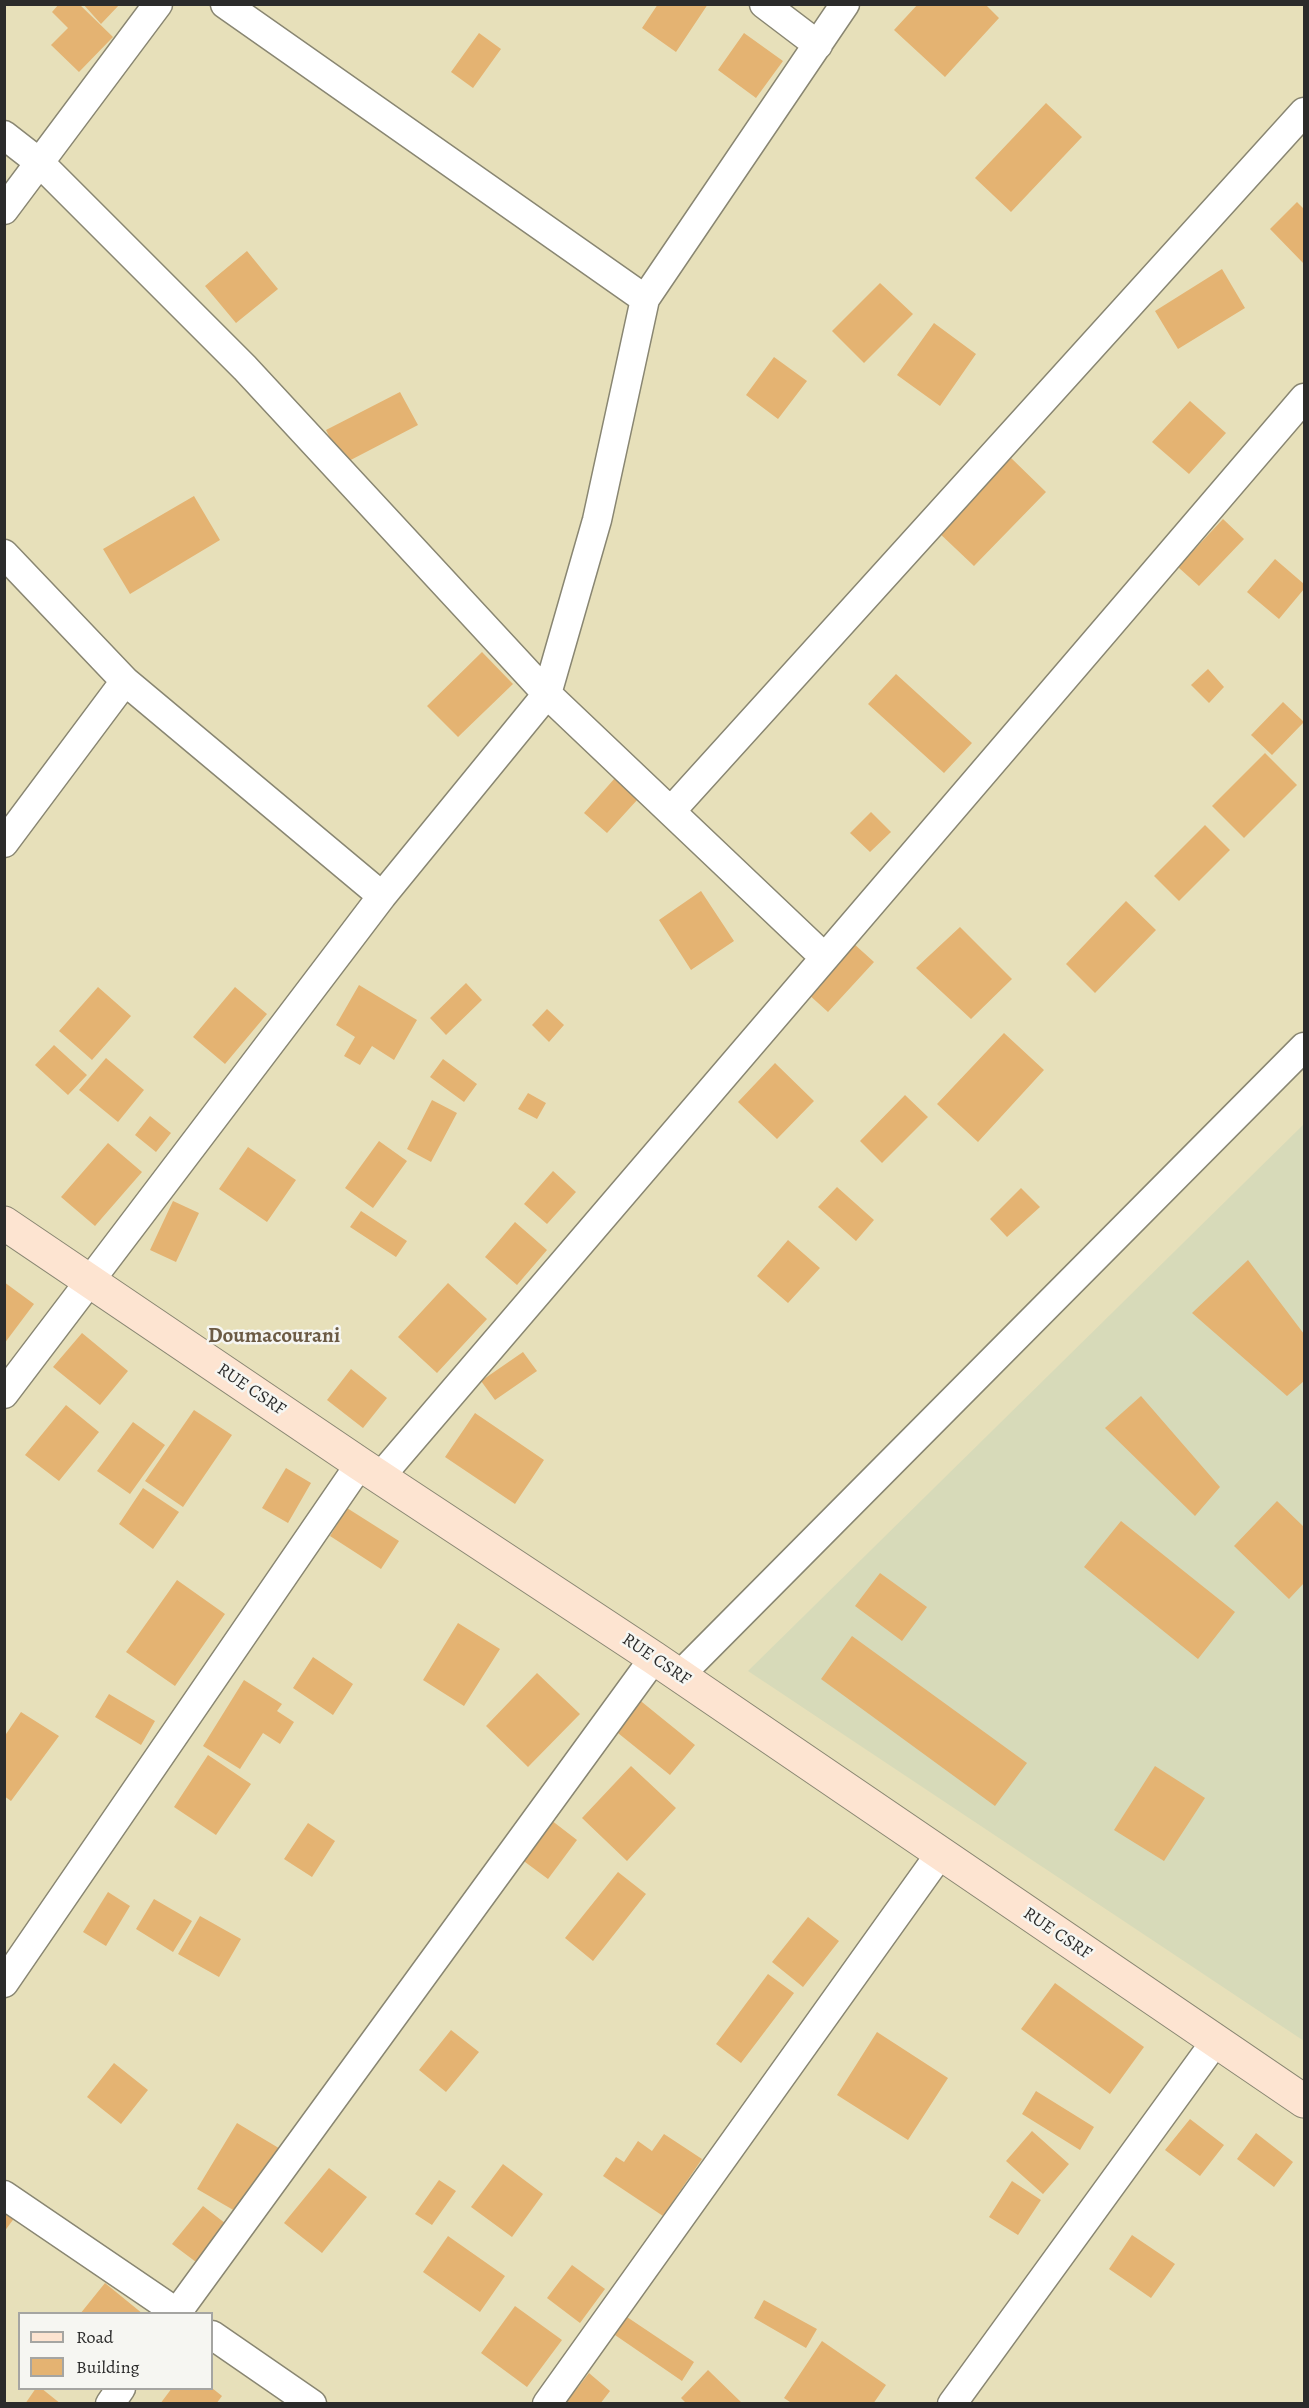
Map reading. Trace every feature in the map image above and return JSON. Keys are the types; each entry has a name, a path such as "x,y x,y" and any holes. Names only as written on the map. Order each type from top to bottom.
{"main road":[{"name":"RUE CSRF","path":"4,1223 370,1471 667,1666 1215,2042 1305,2101"}],"street":[{"path":"4,210 158,4"},
{"path":"225,4 645,300"},
{"path":"764,4 818,45"},
{"path":"4,1394 382,896 547,694 597,520 645,300 845,4"},
{"path":"670,811 1305,112"},
{"path":"4,135 40,163 245,368 547,694 824,957"},
{"path":"4,1983 370,1471 824,957 1305,398"},
{"path":"4,554 125,681 382,896"},
{"path":"4,843 125,681"},
{"path":"178,2312 667,1666 1305,1047"},
{"path":"547,2403 940,1854"},
{"path":"952,2403 1215,2042"},
{"path":"4,2195 176,2312"},
{"path":"213,2336 312,2403"},
{"path":"110,2403 120,2390"}],"shaded area":[{"path":"1304,1124 1304,2041 748,1671"}],"building":[{"path":"59,4 79,4 113,37 79,72 51,45 68,28 52,12"},
{"path":"83,4 120,4 101,24"},
{"path":"658,4 708,4 676,52 642,28"},
{"path":"918,4 985,4 999,18 945,77 894,30"},
{"path":"479,33 501,49 473,88 451,72"},
{"path":"744,33 783,61 756,98 718,70"},
{"path":"1046,103 1082,137 1011,212 975,178"},
{"path":"1297,202 1304,209 1304,264 1270,229"},
{"path":"247,251 278,289 236,323 205,286"},
{"path":"1222,269 1245,308 1178,349 1155,311"},
{"path":"880,283 913,314 864,363 832,331"},
{"path":"934,323 976,354 940,406 897,375"},
{"path":"774,357 807,381 778,419 746,395"},
{"path":"400,392 418,425 343,464 326,430"},
{"path":"1190,401 1226,433 1189,474 1152,442"},
{"path":"1008,455 1046,492 974,566 936,530"},
{"path":"194,496 220,540 130,594 103,549"},
{"path":"1223,519 1244,539 1199,586 1178,567"},
{"path":"1275,559 1304,584 1304,589 1279,619 1247,592"},
{"path":"482,652 513,684 458,737 427,706"},
{"path":"1208,669 1224,687 1209,703 1191,685"},
{"path":"896,674 972,743 944,773 868,704"},
{"path":"1283,702 1304,722 1272,755 1251,735"},
{"path":"1265,753 1297,785 1244,838 1212,806"},
{"path":"615,778 638,799 607,833 584,813"},
{"path":"871,812 891,832 870,852 850,833"},
{"path":"1205,825 1230,850 1179,901 1154,876"},
{"path":"701,891 734,941 691,970 659,920"},
{"path":"1126,901 1156,930 1095,993 1066,964"},
{"path":"960,927 1012,979 971,1019 916,968"},
{"path":"853,943 874,962 828,1012 807,993"},
{"path":"466,983 482,1000 446,1035 430,1018"},
{"path":"359,985 417,1020 394,1060 372,1046 360,1065 344,1056 355,1037 336,1025"},
{"path":"98,987 131,1016 92,1060 59,1031"},
{"path":"235,987 267,1014 225,1064 193,1037"},
{"path":"547,1009 564,1025 549,1042 532,1025"},
{"path":"1004,1033 1044,1070 978,1142 937,1104"},
{"path":"54,1045 87,1075 68,1095 35,1065"},
{"path":"106,1058 144,1090 118,1122 79,1090"},
{"path":"443,1059 477,1084 464,1102 430,1077"},
{"path":"775,1063 814,1101 777,1139 738,1102"},
{"path":"528,1093 546,1103 537,1119 518,1109"},
{"path":"905,1095 928,1117 882,1163 860,1141"},
{"path":"432,1100 457,1113 431,1162 407,1149"},
{"path":"150,1116 171,1133 156,1152 135,1135"},
{"path":"379,1141 407,1161 373,1208 345,1188"},
{"path":"108,1143 142,1172 95,1226 61,1197"},
{"path":"248,1147 296,1180 267,1222 219,1189"},
{"path":"553,1171 576,1192 547,1224 524,1204"},
{"path":"837,1187 874,1220 856,1241 818,1207"},
{"path":"1021,1188 1040,1207 1007,1237 990,1219"},
{"path":"173,1201 199,1213 176,1262 150,1250"},
{"path":"361,1211 407,1241 396,1257 350,1227"},
{"path":"515,1222 547,1250 517,1285 485,1257"},
{"path":"788,1240 820,1268 788,1303 757,1276"},
{"path":"1248,1260 1304,1334 1304,1381 1287,1396 1192,1313"},
{"path":"4,1282 34,1304 4,1344"},
{"path":"448,1283 487,1319 437,1373 398,1337"},
{"path":"82,1333 128,1371 100,1405 53,1367"},
{"path":"523,1352 537,1371 495,1400 481,1381"},
{"path":"351,1369 387,1398 363,1428 327,1400"},
{"path":"1141,1396 1220,1487 1195,1516 1105,1428"},
{"path":"66,1405 99,1432 59,1481 25,1455"},
{"path":"194,1410 232,1435 183,1507 145,1481"},
{"path":"475,1413 544,1460 515,1504 445,1457"},
{"path":"133,1422 165,1445 130,1494 97,1471"},
{"path":"286,1468 311,1483 288,1523 262,1508"},
{"path":"143,1488 179,1512 153,1549 119,1524"},
{"path":"1277,1501 1304,1527 1304,1583 1289,1599 1234,1546"},
{"path":"347,1508 399,1541 381,1569 330,1536"},
{"path":"1121,1521 1235,1612 1198,1659 1084,1567"},
{"path":"880,1573 927,1607 902,1641 855,1606"},
{"path":"177,1580 225,1614 175,1686 126,1652"},
{"path":"458,1623 500,1649 464,1706 423,1680"},
{"path":"852,1636 1027,1763 995,1806 821,1679"},
{"path":"313,1657 353,1684 333,1715 293,1688"},
{"path":"537,1673 580,1714 528,1767 486,1726"},
{"path":"244,1680 282,1704 277,1711 294,1722 280,1744 263,1733 240,1769 203,1746"},
{"path":"109,1694 155,1721 141,1745 95,1717"},
{"path":"637,1698 695,1745 670,1775 613,1729"},
{"path":"21,1712 59,1736 11,1801 4,1796 4,1737"},
{"path":"208,1755 251,1784 216,1835 174,1807"},
{"path":"631,1766 676,1808 627,1861 582,1818"},
{"path":"1155,1766 1205,1798 1164,1861 1114,1830"},
{"path":"551,1820 577,1840 548,1879 521,1859"},
{"path":"308,1823 335,1841 312,1877 284,1859"},
{"path":"618,1872 646,1894 593,1961 565,1938"},
{"path":"108,1892 130,1906 106,1946 83,1932"},
{"path":"154,1899 192,1921 173,1952 136,1929"},
{"path":"200,1916 241,1939 219,1977 178,1954"},
{"path":"808,1917 839,1941 803,1987 772,1962"},
{"path":"768,1974 794,1993 741,2063 716,2044"},
{"path":"1055,1983 1144,2047 1110,2094 1021,2029"},
{"path":"451,2030 479,2052 446,2092 419,2070"},
{"path":"877,2032 948,2078 908,2140 837,2095"},
{"path":"114,2063 148,2090 121,2124 87,2097"},
{"path":"1036,2091 1094,2127 1080,2150 1022,2114"},
{"path":"1190,2119 1224,2145 1200,2176 1165,2150"},
{"path":"237,2123 282,2150 242,2215 197,2189"},
{"path":"1032,2131 1069,2164 1043,2194 1006,2161"},
{"path":"1256,2133 1293,2162 1274,2187 1237,2159"},
{"path":"664,2134 702,2159 663,2216 603,2176 616,2157 624,2162 638,2141 652,2151"},
{"path":"503,2164 543,2194 512,2237 471,2207"},
{"path":"329,2168 367,2197 322,2253 284,2223"},
{"path":"439,2180 456,2191 432,2225 415,2214"},
{"path":"1012,2181 1041,2200 1018,2235 989,2217"},
{"path":"4,2197 21,2209 4,2232"},
{"path":"203,2206 230,2227 200,2265 172,2244"},
{"path":"1132,2235 1175,2264 1151,2298 1109,2269"},
{"path":"448,2236 505,2276 480,2312 423,2272"},
{"path":"572,2265 605,2289 580,2323 547,2298"},
{"path":"105,2283 141,2312 82,2312"},
{"path":"764,2300 817,2329 806,2348 754,2318"},
{"path":"515,2306 562,2340 527,2387 481,2353"},
{"path":"627,2317 694,2362 682,2381 615,2335"},
{"path":"822,2341 886,2385 873,2404 793,2404 784,2398"},
{"path":"708,2370 743,2404 687,2404 681,2398"},
{"path":"589,2373 610,2391 600,2404 565,2404"},
{"path":"213,2389 222,2396 216,2404 160,2404 170,2390"},
{"path":"35,2390 44,2390 61,2404 25,2404"}],"district":[{"name":"Doumacourani","path":"274,1337"}]}
